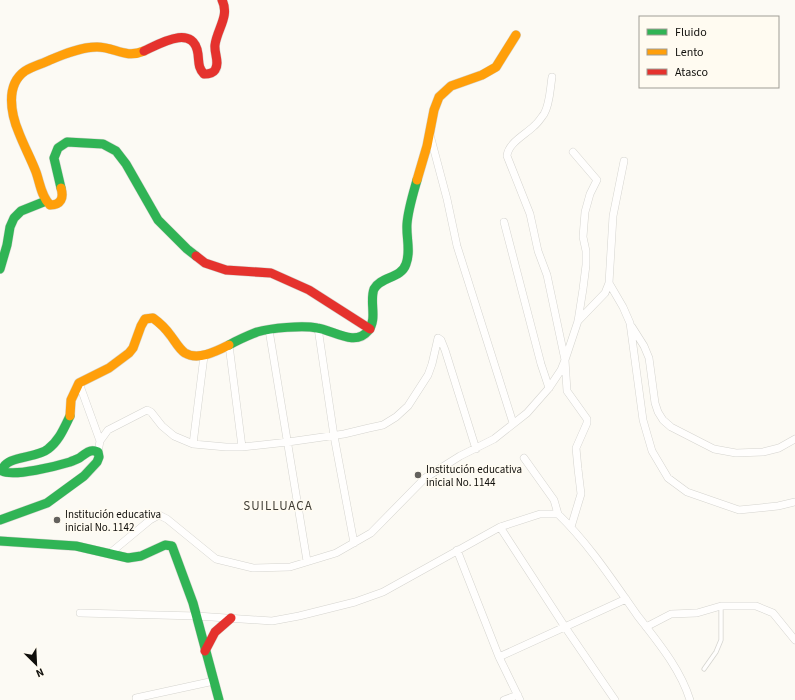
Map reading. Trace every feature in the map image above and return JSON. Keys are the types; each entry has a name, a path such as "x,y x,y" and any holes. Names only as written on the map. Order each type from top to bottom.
{"street":[{"path":"222,0 225,6 225,14 216,45 215,70 210,74 204,74 200,70 196,46 191,40 183,37 173,38 133,55 103,47 86,47 61,56 23,73 13,86 11,98 12,112 24,145 40,181 43,195 50,205 56,205 61,202 63,195 54,158 58,148 67,142 103,144 120,155 158,220 187,250 205,263 226,270 271,273 309,290 370,329"},
{"path":"98,452 93,450 87,451 81,457 69,462 20,473 6,474 1,471 7,462 47,450 62,434 70,415 71,400 78,383 125,358 132,350 140,326 145,320 153,318 160,323 185,353 192,356 204,356 263,330 318,328 346,338 363,335 370,329 373,316 371,301 375,288 406,267 409,257 407,224 430,134 436,102 443,92 453,85 482,76 492,71 516,35"},
{"path":"552,77 549,100 545,112 536,125 513,143 508,150 507,156 530,214 538,251 547,275 565,360 567,391 587,419 587,423 576,448 581,494 571,527"},
{"path":"430,134 447,199 457,246 513,423"},
{"path":"109,554 150,520 159,515 167,519 216,559 253,568 290,567 336,553 371,533 425,478 460,456 494,439 526,413 549,388 561,370 578,321 586,265 583,221 587,203 597,180 573,152"},
{"path":"578,321 605,293 609,283 613,216 624,161"},
{"path":"0,269 7,245 10,227 14,218 21,211 46,201"},
{"path":"504,222 541,364 549,388"},
{"path":"609,283 623,307 630,324 644,346 649,358 655,402 658,412 663,420 671,426 714,449 736,453 763,452 779,448 795,439"},
{"path":"630,324 643,420 652,451 668,478 687,492 739,510 778,506 795,502"},
{"path":"318,328 334,436 354,543"},
{"path":"269,330 307,561"},
{"path":"0,520 47,503 84,476 97,462 100,441 108,430 147,410 151,412 162,426 174,436 192,444 242,447 334,436 383,425 396,418 408,406 428,374 438,338 441,340 445,350 476,449"},
{"path":"229,345 242,447"},
{"path":"192,444 204,356"},
{"path":"78,383 100,441"},
{"path":"524,458 554,500 558,514 571,527 626,599 682,679 690,700"},
{"path":"80,613 197,616 272,620 299,616 355,602 383,592 500,527 540,514 558,514"},
{"path":"500,527 565,627 615,700"},
{"path":"0,540 76,546 128,558 141,556 164,545 172,546 197,616 219,700"},
{"path":"457,550 499,657 519,697 504,700"},
{"path":"499,657 626,599"},
{"path":"646,627 671,614 697,613 720,606 756,606 773,613 795,640"},
{"path":"205,651 210,639 218,627 231,618"},
{"path":"136,698 214,681"}],"lane":[{"path":"704,668 716,652 721,640 720,606"}],"traffic: fast":[{"path":"61,188 54,158 58,148 67,142 103,144 116,151 126,164 158,220 196,256"},
{"path":"229,345 257,332 278,328 311,327 323,329 350,338 363,336 371,326 374,289 381,282 400,272 406,264 408,254 408,219 417,180"},
{"path":"0,269 7,245 10,227 14,218 21,211 46,201"},
{"path":"0,520 47,503 84,476 97,462 99,457 98,452 91,451 70,462 46,468 16,473 2,471 4,466 9,462 43,452 52,446 63,430 70,416"},
{"path":"0,541 76,546 128,558 141,556 165,545 172,546 193,603 219,700"}],"traffic: slow":[{"path":"417,180 427,146 434,110 439,97 451,86 482,75 496,67 516,35"},
{"path":"61,188 61,200 57,204 50,205 43,194 36,172 16,125 12,109 12,92 14,84 25,71 67,53 85,48 97,47 131,54 144,51"},
{"path":"70,416 71,400 79,383 109,368 129,353 133,348 145,319 153,318 156,320 181,349 190,355 201,356 229,345"}],"traffic: jam":[{"path":"144,51 175,38 190,39 195,45 202,72 204,74 213,72 217,64 215,48 216,39 225,12 222,0"},
{"path":"196,256 205,263 226,270 271,273 309,290 370,329"},
{"path":"205,651 215,632 231,618"}],"place":[{"name":"Institución educativa inicial No. 1144","path":"418,475"},
{"name":"Institución educativa inicial No. 1142","path":"57,520"}],"district":[{"name":"SUILLUACA","path":"278,506"}]}
